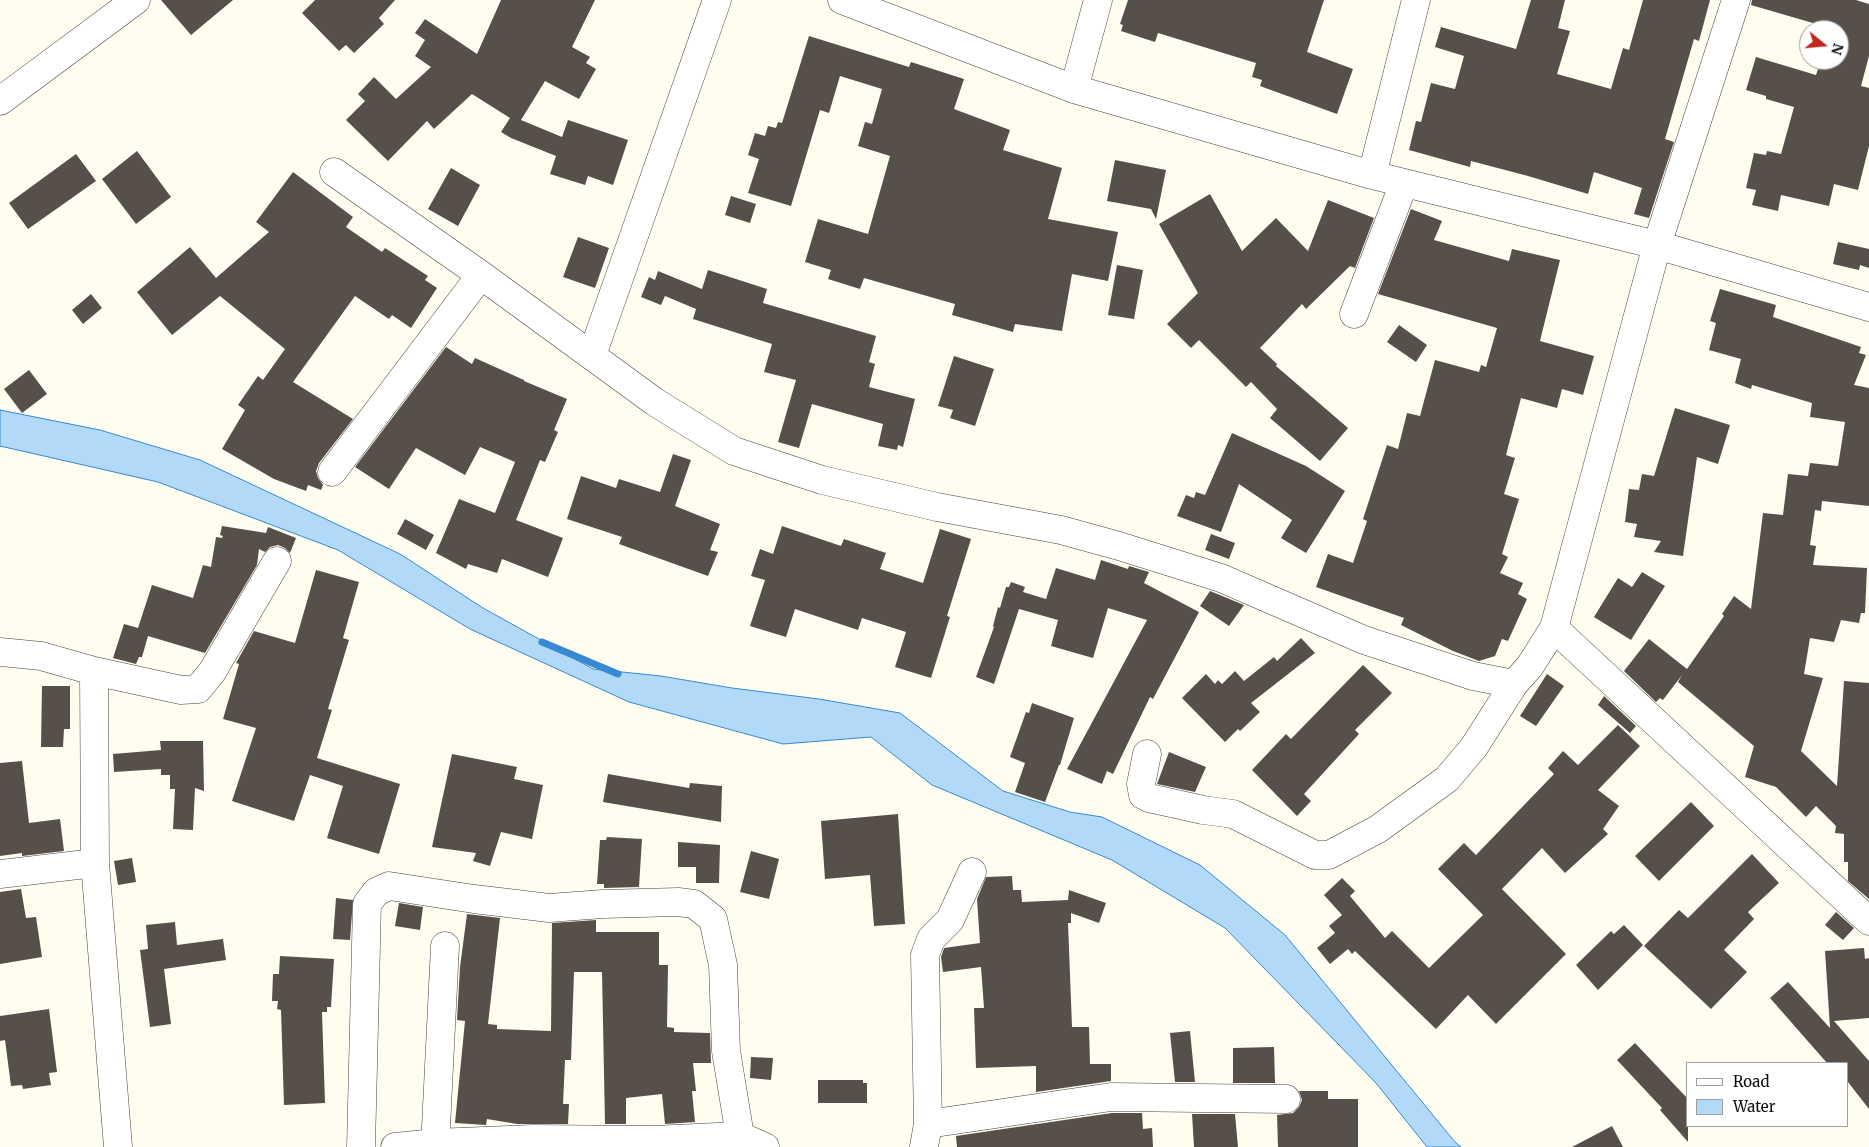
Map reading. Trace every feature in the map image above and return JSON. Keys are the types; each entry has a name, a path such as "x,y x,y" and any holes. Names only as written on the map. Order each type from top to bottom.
{"street":[{"path":"0,101 136,0"},
{"path":"592,356 717,0"},
{"path":"842,0 1074,89 1372,175 1657,245 1869,307"},
{"path":"1074,89 1098,0"},
{"path":"1372,175 1416,0"},
{"path":"1147,754 1141,784 1143,795 1203,810 1233,814 1315,855 1329,855 1378,829 1447,779 1474,747 1514,684 1530,666 1554,628 1657,245 1736,0"},
{"path":"334,172 481,275 655,402 734,451 822,480 937,507 1060,530 1119,546 1221,578 1364,640 1473,676 1514,684"},
{"path":"1354,314 1404,183"},
{"path":"332,472 481,275"},
{"path":"0,652 41,656 94,671 181,690 198,689 212,672 277,561"},
{"path":"1554,628 1869,921"},
{"path":"94,671 95,863 118,1147"},
{"path":"0,874 95,863"},
{"path":"972,872 950,920 931,939 925,955 926,1136 1111,1097 1286,1099"},
{"path":"362,1147 367,904 376,892 389,886 549,908 668,902 694,904 713,919 724,965 726,1051 740,1136"},
{"path":"435,1145 445,946"},
{"path":"395,1147 532,1138 653,1144 740,1136 764,1147"}],"water":[{"path":"0,410 100,430 200,460 400,554 483,608 593,669 661,676 900,713 1003,791 1070,812 1102,817 1200,865 1285,935 1461,1147 1427,1147 1376,1083 1225,928 1112,860 932,785 871,737 783,744 629,702 470,629 338,550 158,482 0,446"}],"building":[{"path":"161,0 233,0 191,35"},
{"path":"315,0 395,0 379,18 384,24 354,53 346,45 339,51 302,13"},
{"path":"501,0 595,0 572,47 590,57 586,63 596,69 579,99 545,81 521,120 562,137 568,120 628,140 613,185 588,176 585,185 550,174 556,156 501,132 510,118 472,94 434,129 427,121 388,161 346,120 365,101 358,94 374,77 396,99 431,67 415,56 425,40 415,33 425,19 477,54"},
{"path":"1128,0 1324,0 1307,52 1353,69 1337,114 1260,86 1262,80 1252,77 1256,63 1158,33 1155,42 1121,31 1123,25 1120,24"},
{"path":"1531,0 1565,0 1558,28 1570,31 1557,74 1611,89 1623,48 1629,50 1643,0 1710,0 1699,41 1694,39 1665,139 1674,142 1649,218 1634,214 1642,188 1594,172 1588,194 1471,161 1470,167 1409,150 1416,121 1421,122 1431,83 1455,89 1464,56 1435,47 1441,27 1516,49"},
{"path":"1752,0 1856,0 1869,4 1869,56 1861,86 1869,88 1869,146 1858,190 1834,184 1829,206 1781,195 1778,211 1752,205 1756,190 1746,188 1754,153 1766,155 1767,151 1781,154 1794,107 1766,99 1766,96 1746,90 1756,57 1816,75 1818,70 1849,70 1849,20 1803,20 1751,5"},
{"path":"809,36 909,67 911,62 964,79 954,109 1010,130 1003,150 1062,168 1048,219 1118,232 1108,281 1072,274 1062,331 1015,324 1013,332 952,315 955,304 864,278 860,289 828,279 831,270 805,262 818,219 868,234 890,156 858,146 865,122 872,124 882,89 840,76 829,113 820,110 791,206 748,193 759,159 748,155 755,133 765,136 768,126 776,128 778,122 782,123"},
{"path":"137,151 171,197 136,224 102,179"},
{"path":"76,154 96,181 28,229 9,203"},
{"path":"1115,160 1166,170 1156,219 1151,209 1107,201"},
{"path":"451,168 480,185 458,226 428,209"},
{"path":"293,172 353,217 346,227 382,252 385,248 428,276 425,280 437,288 411,328 392,315 389,319 355,296 293,382 353,419 319,463 316,471 323,485 321,490 308,485 306,491 274,479 222,449 245,410 238,405 258,376 263,380 285,349 220,296 172,335 137,292 190,247 216,278 269,232 256,222"},
{"path":"1210,194 1242,251 1276,218 1308,251 1328,200 1374,218 1355,268 1350,266 1306,309 1302,304 1260,348 1277,364 1276,366 1348,428 1320,461 1270,418 1277,409 1251,382 1246,387 1199,340 1191,348 1167,324 1198,293 1159,224"},
{"path":"731,196 756,204 750,223 725,215"},
{"path":"1411,209 1442,221 1434,240 1509,261 1512,249 1560,260 1540,341 1594,356 1583,395 1562,389 1557,408 1521,398 1506,455 1515,458 1504,494 1519,499 1502,554 1508,557 1500,573 1523,583 1518,594 1527,599 1508,641 1502,639 1495,656 1479,661 1453,651 1401,625 1404,618 1316,587 1328,554 1353,563 1367,521 1363,519 1387,445 1398,449 1407,413 1420,416 1435,360 1479,372 1481,365 1486,367 1497,328 1378,294"},
{"path":"578,237 609,248 595,288 563,277"},
{"path":"1838,242 1869,249 1869,268 1860,265 1859,270 1833,264"},
{"path":"1117,265 1143,270 1134,319 1108,315"},
{"path":"708,270 767,289 763,303 876,336 869,362 875,364 869,387 915,399 903,447 898,445 897,450 878,446 883,424 812,404 799,448 778,442 796,380 764,372 772,344 693,319 696,309 665,296 661,305 641,297 649,277 655,280 658,271 702,289"},
{"path":"1720,289 1776,305 1773,317 1861,347 1859,353 1866,355 1854,385 1869,388 1869,506 1822,501 1821,511 1815,510 1810,545 1816,546 1813,565 1867,568 1865,613 1861,613 1859,623 1841,620 1834,642 1810,638 1804,674 1823,678 1801,751 1837,786 1844,681 1869,683 1869,899 1848,881 1848,862 1844,862 1844,834 1835,833 1836,826 1816,806 1806,817 1776,787 1745,777 1754,746 1678,682 1682,675 1663,700 1660,698 1656,702 1624,671 1649,639 1687,669 1724,616 1722,614 1734,596 1751,609 1763,513 1783,515 1788,474 1808,476 1810,463 1838,466 1845,422 1810,417 1812,403 1752,385 1751,389 1735,383 1741,359 1709,350 1716,323 1710,321"},
{"path":"91,294 102,308 83,324 72,310"},
{"path":"1399,325 1427,345 1416,362 1387,342"},
{"path":"446,347 472,364 475,358 567,399 554,430 558,432 545,462 540,460 516,520 563,538 548,577 502,559 497,573 468,564 466,569 436,553 459,499 495,513 515,462 480,447 465,475 416,448 389,489 355,467"},
{"path":"954,356 994,369 975,426 950,418 953,410 938,406"},
{"path":"29,370 47,394 22,413 4,389"},
{"path":"1675,408 1730,425 1718,464 1697,457 1683,556 1654,552 1661,541 1634,537 1637,524 1625,522 1629,489 1639,490 1642,474 1654,476"},
{"path":"1232,433 1306,466 1345,491 1306,553 1281,538 1292,520 1239,484 1221,532 1177,516 1186,495 1194,498 1196,492 1205,495"},
{"path":"673,454 691,460 675,506 720,524 710,550 718,552 708,576 619,544 622,537 567,519 581,476 616,488 619,479 660,492"},
{"path":"405,519 434,535 426,550 397,534"},
{"path":"222,526 266,533 268,527 296,538 290,553 278,545 270,547 265,552 259,549 257,565 205,653 148,636 142,657 139,657 136,664 113,658 124,624 138,628 152,585 193,598 203,565 211,567 216,537 222,538 223,536 220,535"},
{"path":"782,526 841,546 844,539 886,553 880,569 923,583 940,529 971,539 947,616 950,617 931,678 895,667 906,632 862,618 858,630 795,609 786,637 750,626 765,580 751,576 760,549 773,554"},
{"path":"1211,534 1235,543 1229,559 1205,550"},
{"path":"1101,560 1128,569 1129,566 1149,572 1144,583 1199,612 1153,699 1150,697 1113,774 1107,771 1102,784 1067,769 1147,620 1108,608 1093,658 1051,646 1058,620 1019,609 994,684 976,677 994,627 998,607 1000,608 1006,587 1009,587 1011,582 1025,587 1023,592 1046,599 1056,568 1095,580"},
{"path":"316,570 359,582 343,638 349,640 328,709 332,710 317,758 400,784 379,854 327,838 343,786 310,775 294,821 232,801 256,728 223,719 239,664 236,663 254,631 295,643"},
{"path":"1642,572 1665,586 1631,640 1594,617 1618,578 1632,587"},
{"path":"1210,591 1244,605 1229,626 1200,606"},
{"path":"1301,638 1315,653 1251,703 1260,712 1225,742 1182,698 1206,674 1215,684 1218,680 1222,684 1235,671 1244,681 1274,657 1277,661"},
{"path":"1363,665 1392,693 1355,730 1359,734 1304,794 1311,801 1297,816 1252,770 1286,734 1291,739"},
{"path":"1547,674 1564,686 1536,726 1520,716"},
{"path":"42,686 70,686 70,729 64,729 63,747 41,747"},
{"path":"1604,696 1636,726 1630,733 1598,705"},
{"path":"1032,703 1074,718 1060,765 1045,802 1015,792 1025,763 1010,757 1026,712 1029,713"},
{"path":"1618,725 1640,746 1598,790 1619,806 1603,829 1608,834 1565,873 1542,848 1502,889 1566,954 1496,1024 1468,995 1436,1029 1355,951 1352,954 1348,949 1330,964 1317,948 1335,933 1329,926 1342,915 1324,895 1342,878 1355,891 1350,896 1385,938 1392,931 1429,968 1483,915 1438,869 1464,843 1476,855 1554,774 1548,768 1563,751 1578,765"},
{"path":"160,741 203,741 204,791 195,788 193,830 173,829 175,789 170,789 170,775 161,775 161,769 114,772 113,754 161,750"},
{"path":"1169,752 1206,767 1195,792 1157,784"},
{"path":"452,754 517,767 514,779 543,785 532,839 501,832 490,866 473,861 476,853 432,847"},
{"path":"22,761 29,823 60,819 64,851 22,856 22,853 0,856 0,763"},
{"path":"608,774 689,788 690,783 722,786 721,822 603,802"},
{"path":"1691,802 1714,826 1659,881 1635,856"},
{"path":"898,814 905,924 874,926 870,875 825,879 821,821"},
{"path":"607,837 642,839 639,887 604,888 604,884 597,884 600,840 606,840"},
{"path":"678,842 720,845 719,883 696,883 696,867 678,867"},
{"path":"751,851 779,859 769,899 740,892"},
{"path":"1752,854 1779,883 1748,912 1754,919 1724,950 1747,972 1711,1009 1644,946 1679,910 1688,918"},
{"path":"132,858 136,882 118,885 114,861"},
{"path":"1012,876 1013,890 1021,890 1022,902 1068,900 1069,890 1106,903 1099,923 1071,913 1071,923 1068,923 1072,1027 1089,1027 1090,1064 1111,1064 1111,1081 1036,1092 1036,1066 976,1068 974,1008 984,1008 981,967 943,972 941,957 944,948 980,943 977,899 986,877"},
{"path":"21,889 26,918 36,917 42,957 0,964 0,892"},
{"path":"336,898 353,900 350,940 333,939"},
{"path":"399,903 423,907 420,930 395,926"},
{"path":"1836,912 1854,928 1843,940 1825,925"},
{"path":"467,914 500,918 488,1024 497,1025 497,1029 551,1031 552,923 596,920 596,932 659,932 659,965 668,965 667,1027 674,1028 674,1032 710,1033 711,1063 693,1063 696,1091 692,1091 695,1122 665,1124 662,1094 626,1098 626,1124 605,1124 602,972 574,972 571,1060 565,1060 563,1104 569,1104 568,1124 517,1124 487,1119 486,1125 455,1123 465,1021 457,1020 460,967"},
{"path":"175,922 177,945 223,939 226,960 164,969 171,1024 150,1027 140,950 148,949 146,925"},
{"path":"1624,925 1643,945 1598,990 1576,965 1611,931 1614,934"},
{"path":"1864,948 1865,959 1869,958 1869,1018 1834,1021 1869,1061 1869,1109 1849,1083 1849,1062 1826,1062 1770,998 1788,982 1830,1028 1825,951"},
{"path":"280,956 334,959 331,1007 327,1007 327,1012 322,1012 325,1103 284,1105 281,1010 277,1009 278,1001 272,1001 273,974 279,974"},
{"path":"49,1009 57,1072 49,1073 51,1085 23,1089 22,1085 11,1086 5,1040 0,1041 0,1016"},
{"path":"1190,1031 1195,1082 1175,1082 1170,1033"},
{"path":"1635,1043 1686,1097 1688,1142 1660,1110 1662,1108 1617,1060"},
{"path":"1274,1047 1275,1083 1233,1083 1233,1048"},
{"path":"751,1057 773,1058 771,1080 750,1078"},
{"path":"818,1080 863,1080 863,1083 867,1083 867,1103 818,1103"},
{"path":"1299,1091 1328,1091 1328,1099 1358,1099 1358,1147 1278,1147 1277,1115 1293,1113 1299,1107 1302,1100"},
{"path":"1112,1113 1142,1113 1143,1129 1152,1128 1153,1147 957,1147 956,1136"},
{"path":"1192,1114 1235,1114 1238,1147 1194,1147"},
{"path":"1612,1126 1623,1147 1572,1147"}],"waterway":[{"path":"542,642 618,674"}]}
